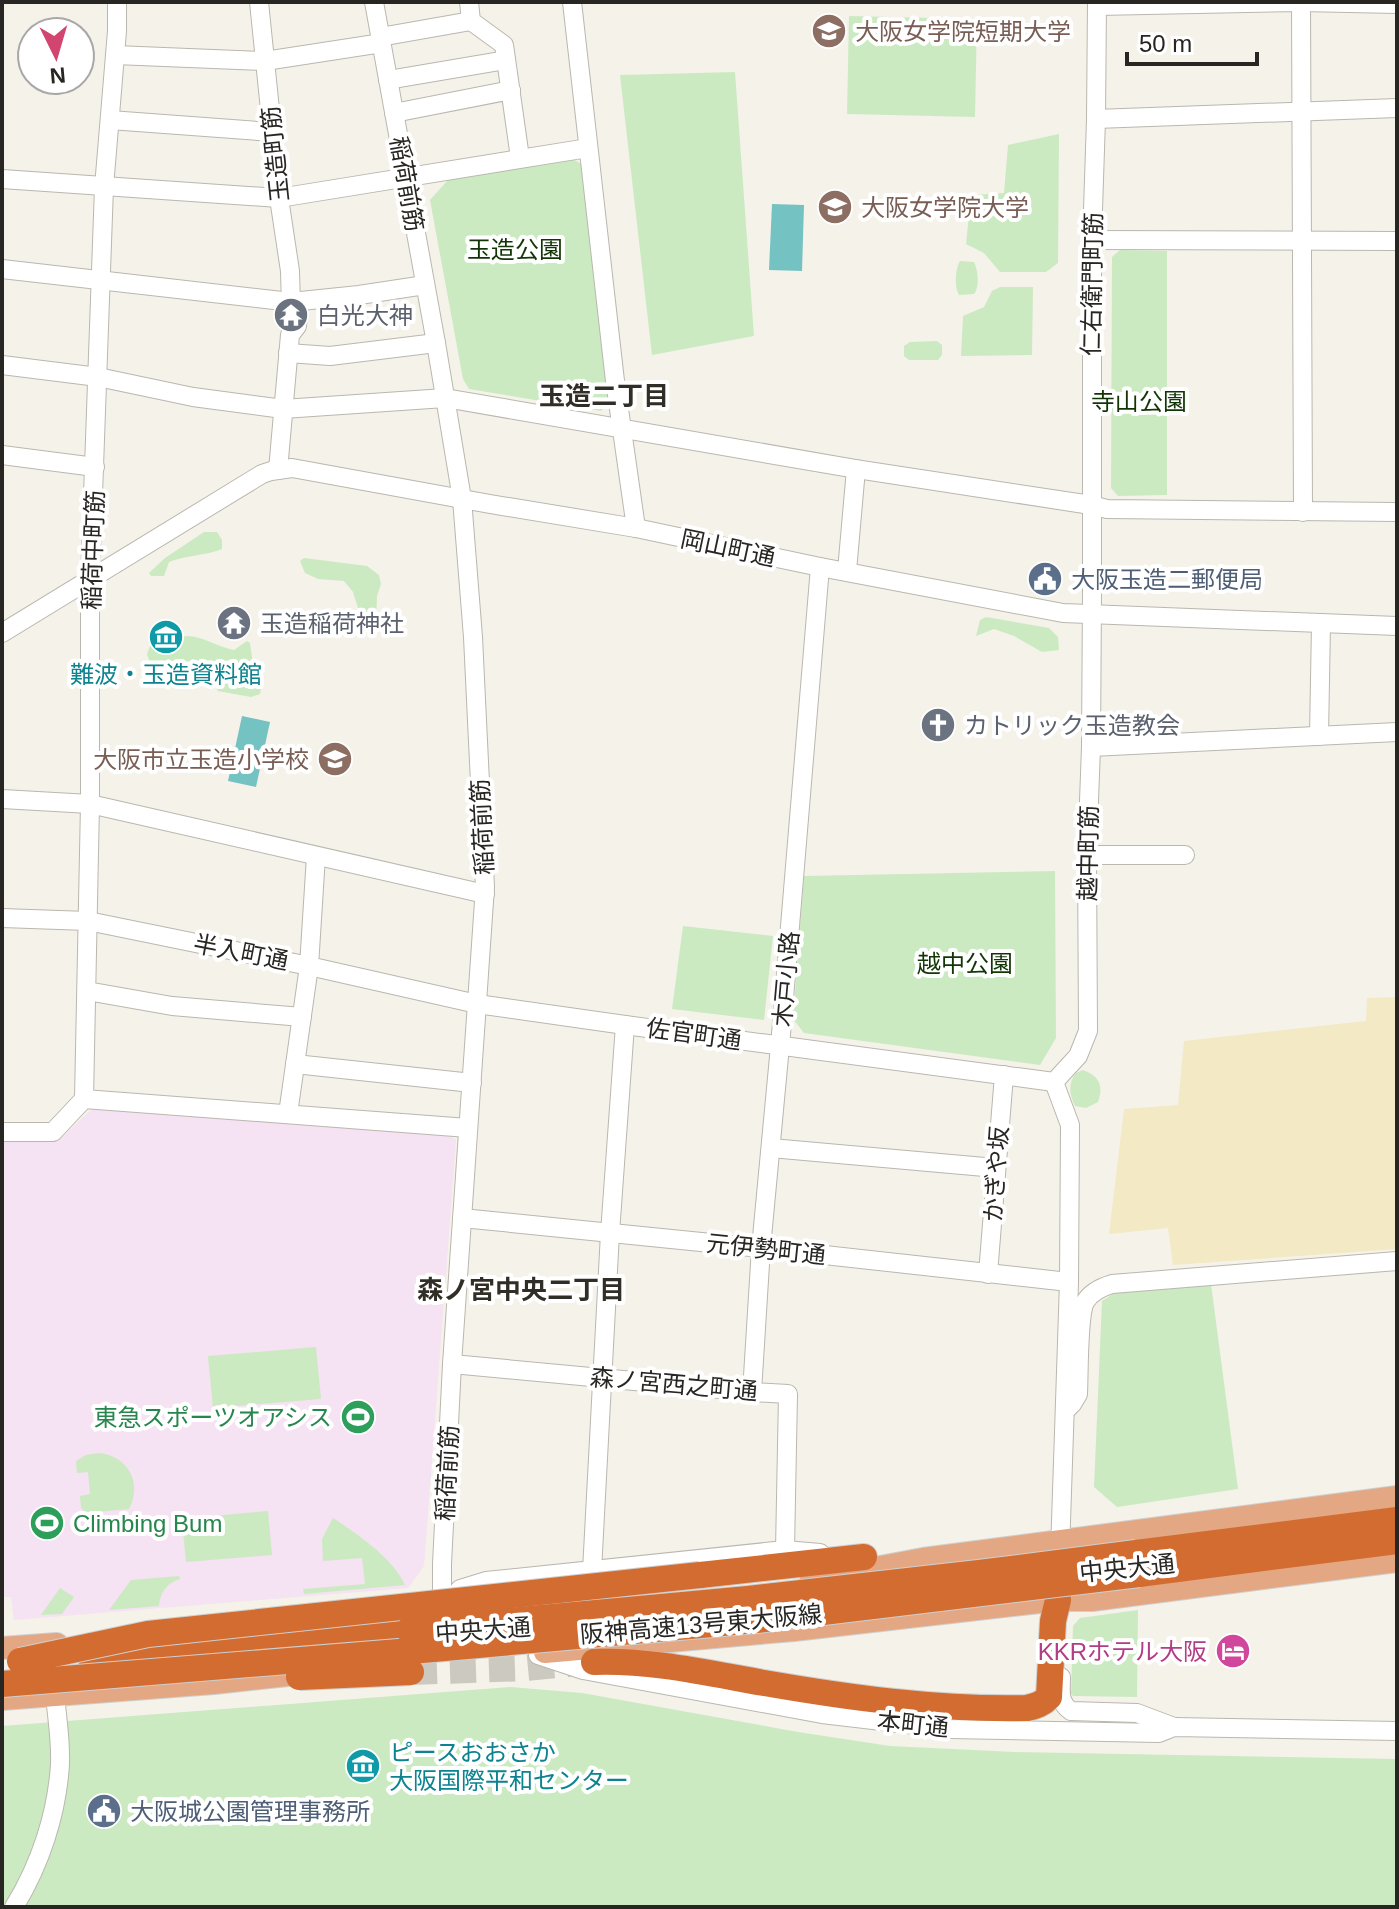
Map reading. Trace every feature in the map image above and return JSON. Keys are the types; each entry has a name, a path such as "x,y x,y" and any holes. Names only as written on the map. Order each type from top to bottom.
{"highway":[{"name":"阪神高速13号東大阪線","path":"8,1673 395,1631 748,1599 1397,1520"},
{"name":"阪神高速13号東大阪線","path":"8,1673 411,1651 757,1620 982,1595 1397,1541"},
{"path":"8,1673 148,1634 864,1557"},
{"path":"594,1662 638,1662 868,1699 1027,1708 1038,1706 1049,1697 1053,1621 1058,1600"},
{"path":"8,1673 87,1685 411,1672"}],"main road":[{"name":"中央大通","path":"8,1673 442,1615 479,1619 702,1599 923,1559 1397,1497"},
{"name":"中央大通","path":"8,1673 55,1695 214,1683 440,1658 794,1630 1058,1600 1092,1600 1397,1561"}],"street":[{"name":"稲荷中町筋","path":"84,1099 90,804 90,579 104,187 117,2"},
{"name":"玉造町筋","path":"259,2 279,198 290,271 291,304 298,314 297,326 289,344"},
{"name":"稲荷前筋","path":"374,2 462,499 473,637 485,894 452,1364 440,1658"},
{"path":"469,2 471,21"},
{"path":"572,2 621,429 636,528"},
{"path":"1301,2 1303,512"},
{"path":"1097,4 1397,4"},
{"name":"仁右衛門町筋","path":"1092,613 1092,240 1097,4"},
{"path":"115,55 265,61 471,21 504,45 520,158"},
{"path":"388,80 506,60"},
{"path":"394,113 511,90"},
{"path":"1096,119 1397,108"},
{"path":"110,120 272,132"},
{"path":"2,179 279,198 588,148"},
{"path":"1092,240 1397,241"},
{"path":"2,269 291,304 425,285"},
{"path":"278,470 289,344 330,356 436,343"},
{"path":"2,365 98,377 193,397 283,409 445,398 1107,509 1397,512"},
{"path":"2,455 95,467"},
{"name":"岡山町通","path":"2,633 262,474 292,468 636,528 1063,613 1397,626"},
{"path":"847,571 856,469"},
{"name":"木戸小路","path":"752,1392 761,1248 820,567"},
{"name":"越中町筋","path":"1054,1082 1078,1056 1088,1031 1087,855 1092,613"},
{"path":"1319,736 1321,624"},
{"path":"1091,747 1397,732"},
{"path":"2,799 90,804 485,894"},
{"path":"1087,855 1185,855"},
{"path":"288,1114 309,966 316,856"},
{"name":"半入町通","path":"2,918 88,921 477,1004"},
{"path":"87,991 172,1006 302,1017"},
{"name":"佐官町通","path":"477,1004 1054,1082"},
{"path":"592,1571 610,1233 625,1025"},
{"path":"295,1064 472,1083"},
{"name":"かぎや坂","path":"988,1274 1004,1075"},
{"path":"1054,1082 1070,1125 1069,1282 1058,1600 1063,1620 1061,1694 1064,1706 1076,1712 1137,1713 1174,1727"},
{"path":"2,1132 53,1132 84,1099 468,1128"},
{"path":"771,1148 996,1168"},
{"name":"元伊勢町通","path":"462,1218 1069,1282"},
{"path":"1065,1411 1078,1394 1081,1314 1086,1302 1103,1287 1397,1261"},
{"name":"森ノ宮西之町通","path":"452,1364 788,1394 785,1550"},
{"name":"中央大通","path":"442,1615 455,1594 465,1586 486,1581 785,1550 923,1559"},
{"name":"本町通","path":"442,1615 583,1670 822,1714 878,1721 996,1731 1159,1733 1174,1727 1397,1731"},
{"path":"14,1907 46,1839 56,1800 60,1764 55,1695"}],"shaded area":[{"path":"94,1107 447,1134 456,1140 424,1566 408,1588 14,1620 11,1597 2,1597 2,1142 58,1141"}],"green space":[{"path":"849,16 977,19 975,117 847,114"},
{"path":"735,72 754,336 652,355 620,75"},
{"path":"1059,134 1058,263 1046,272 1000,272 984,253 966,244 971,195 1004,193 1008,145"},
{"name":"玉造公園","path":"572,158 581,164 608,404 601,411 469,389 463,379 430,200 448,180"},
{"name":"寺山公園","path":"1120,250 1167,251 1167,495 1118,496 1111,488 1112,257"},
{"path":"960,261 974,262 977,269 974,294 959,295 957,292"},
{"path":"1000,287 1033,287 1032,355 961,356 963,316 984,307 992,291"},
{"path":"937,341 942,345 942,355 938,360 909,360 904,356 904,346 910,342"},
{"path":"204,532 217,532 222,540 222,549 169,562 164,576 151,576 149,573 165,558"},
{"path":"304,558 367,566 379,575 381,584 377,596 376,623 371,627 362,621 353,592 344,581 318,579 305,573 300,561"},
{"path":"986,617 1049,628 1058,637 1059,650 1042,652 994,629 976,636 980,620"},
{"path":"186,636 234,650 247,641 250,643 254,672 262,683 260,694 251,697 218,691 203,663 185,661 175,676 160,672 151,664 147,654 150,646"},
{"name":"越中公園","path":"1055,871 1056,1038 1040,1065 804,1033 793,1019 804,876"},
{"path":"683,926 773,936 764,1020 672,1009"},
{"path":"1083,1070 1093,1075 1100,1086 1098,1102 1086,1108 1075,1106 1071,1093 1073,1077"},
{"path":"1211,1284 1238,1489 1117,1507 1094,1487 1102,1301 1116,1292"},
{"path":"316,1347 321,1399 213,1408 208,1356"},
{"path":"99,1453 118,1459 130,1472 134,1490 129,1509 86,1513 81,1508 80,1496 90,1494 88,1472 77,1473 76,1461"},
{"path":"268,1511 272,1555 186,1562 182,1519"},
{"path":"333,1518 384,1557 405,1585 304,1594 303,1589 365,1584 362,1558 323,1561 322,1539"},
{"path":"179,1576 180,1579 165,1589 159,1606 109,1610 131,1580"},
{"path":"60,1588 74,1597 62,1614 41,1615"},
{"path":"1138,1610 1137,1697 1073,1696 1073,1626 1080,1618"},
{"path":"511,1687 582,1693 890,1746 1015,1752 1397,1759 1397,1907 2,1907 2,1726"}],"sand":[{"path":"1397,997 1397,1249 1173,1265 1168,1228 1109,1234 1124,1109 1178,1105 1184,1041 1366,1021 1367,998"}],"water":[{"path":"772,204 804,205 802,271 769,270"},
{"path":"242,716 270,722 256,787 228,781"}],"tunnel":[{"path":"411,1672 578,1663"}],"place":[{"name":"大阪女学院短期大学","path":"829,31"},
{"name":"大阪女学院大学","path":"835,207"},
{"name":"白光大神","path":"291,315"},
{"name":"大阪玉造二郵便局","path":"1045,579"},
{"name":"玉造稲荷神社","path":"234,623"},
{"name":"難波・玉造資料館","path":"166,637"},
{"name":"カトリック玉造教会","path":"938,725"},
{"name":"大阪市立玉造小学校","path":"335,759"},
{"name":"東急スポーツオアシス","path":"358,1417"},
{"name":"Climbing Bum","path":"47,1523"},
{"name":"KKRホテル大阪","path":"1233,1651"},
{"name":"ピースおおさか 大阪国際平和センター","path":"363,1766"},
{"name":"大阪城公園管理事務所","path":"104,1811"}],"district":[{"name":"玉造二丁目","path":"604,396"},
{"name":"森ノ宮中央二丁目","path":"521,1290"}]}
